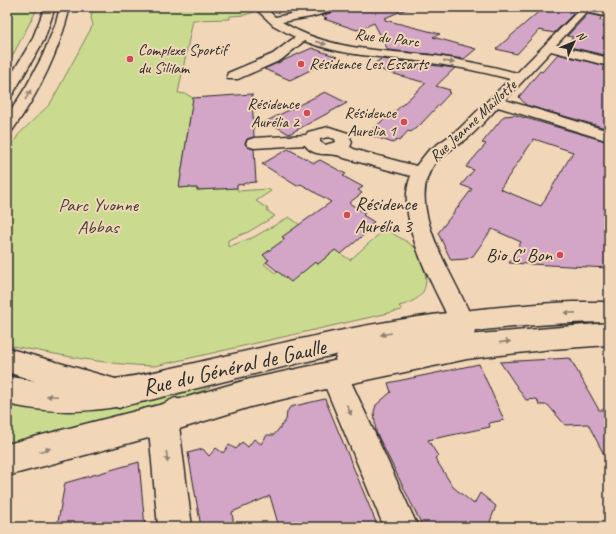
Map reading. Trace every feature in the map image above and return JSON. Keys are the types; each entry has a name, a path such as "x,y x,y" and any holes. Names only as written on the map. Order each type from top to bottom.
{"main road":[{"path":"43,7 44,25"},
{"path":"7,92 26,62 44,25 50,7"},
{"path":"55,40 65,7"},
{"path":"7,128 31,90 72,7"},
{"name":"Rue du Parc","path":"259,7 273,20 302,37 351,50 451,62 520,78"},
{"path":"273,20 311,14 336,7"},
{"path":"586,8 609,14"},
{"name":"Rue Jeanne Maillotte","path":"461,322 440,279 420,223 415,201 415,190 420,173 435,153 462,135 520,78 586,8"},
{"path":"232,76 277,57 302,37"},
{"path":"549,47 609,62"},
{"path":"496,102 609,136"},
{"path":"254,143 311,140 314,135 318,133 334,132 342,136 344,139 343,145 340,148 350,154 420,173"},
{"name":"Rue du Général de Gaulle","path":"7,390 59,396 99,396 118,394 349,340 484,318 544,313 609,312"},
{"name":"Rue du Général de Gaulle","path":"163,419 211,393 355,357 459,336 464,330 461,322"},
{"name":"Rue du Général de Gaulle","path":"7,460 163,419 250,393 467,346 609,334"},
{"path":"7,360 118,394"},
{"path":"334,374 401,527"},
{"path":"163,419 175,527"}],"green space":[{"path":"7,7 36,7 36,11 7,66"},
{"name":"Parc Yvonne Abbas","path":"93,7 250,7 254,12 245,15 230,16 230,19 193,20 178,93 186,94 193,98 179,188 190,187 197,188 197,190 237,188 238,191 268,189 271,191 256,201 275,216 248,232 228,240 228,247 254,237 289,217 300,225 283,238 285,239 263,255 269,260 264,264 275,273 278,272 291,281 315,262 318,264 335,250 350,260 385,229 411,244 418,252 425,271 426,279 425,286 420,296 399,306 402,310 155,366 118,364 7,345 7,156 18,135 50,104 93,25 91,18"},
{"path":"209,385 210,387 148,413 7,448 7,406 63,411 121,404"}],"building":[{"path":"342,7 411,7 385,18 385,20 440,34 433,37 476,49 464,59 388,50 374,23 357,30 324,19 327,18 321,16 339,10"},
{"path":"544,7 580,7 554,33 539,30 517,54 496,49"},
{"path":"588,14 602,17 599,20 608,22 603,27 608,28 606,31 609,32 602,38 609,40 609,56 565,46 573,37 567,36"},
{"name":"Résidence Les Essarts","path":"312,48 337,57 290,80 264,69"},
{"path":"558,54 609,67 609,129 526,105 519,97 540,71 542,72"},
{"path":"381,59 455,68 436,86 450,90 448,92 450,93 421,124 411,132 408,131 399,141 397,140 393,143 367,134 390,114 391,115 426,83 384,71 380,69 381,68 372,65"},
{"name":"Résidence Aurélia 2","path":"325,92 347,103 289,134 267,121"},
{"path":"252,94 254,137 247,139 245,144 254,149 256,182 237,185 237,188 197,190 197,188 190,187 179,188 193,98"},
{"path":"515,115 609,142 609,268 509,263 521,242 492,229 473,256 466,259 451,260 438,233 472,189 461,185 474,170 466,167 486,144 482,143 504,116","holes":["534,139 573,152 541,206 500,189"]},
{"name":"Résidence Aurélia 3","path":"288,149 314,163 320,160 346,174 343,176 363,187 358,190 362,193 349,203 365,213 363,215 374,222 365,230 367,232 341,254 335,250 318,264 315,262 291,282 266,262 269,260 263,255 285,239 282,237 331,202 301,184 297,186 262,164"},
{"path":"570,358 599,410 609,410 609,464 588,424 565,425 548,405 539,405 537,399 526,400 500,362"},
{"path":"479,364 504,420 489,423 490,427 428,440 438,456 435,458 453,487 474,504 480,493 496,506 488,527 423,527 376,432 374,412 376,405 391,392 388,383"},
{"path":"325,399 378,527 279,527 270,496 232,512 234,527 201,527 188,453 203,449 209,456 216,448 223,453 229,445 236,449 242,442 248,447 254,439 261,444 267,435 274,435 286,420 287,412 290,407"},
{"path":"139,462 145,527 57,527 65,483"}],"place":[{"name":"Complexe Sportif du Sililam","path":"130,59"},
{"name":"Résidence Les Essarts","path":"301,64"},
{"name":"Résidence Aurélia 2","path":"307,113"},
{"name":"Résidence Aurelia 1","path":"404,122"},
{"name":"Résidence Aurélia 3","path":"347,215"},
{"name":"Bio C' Bon","path":"560,255"}]}
